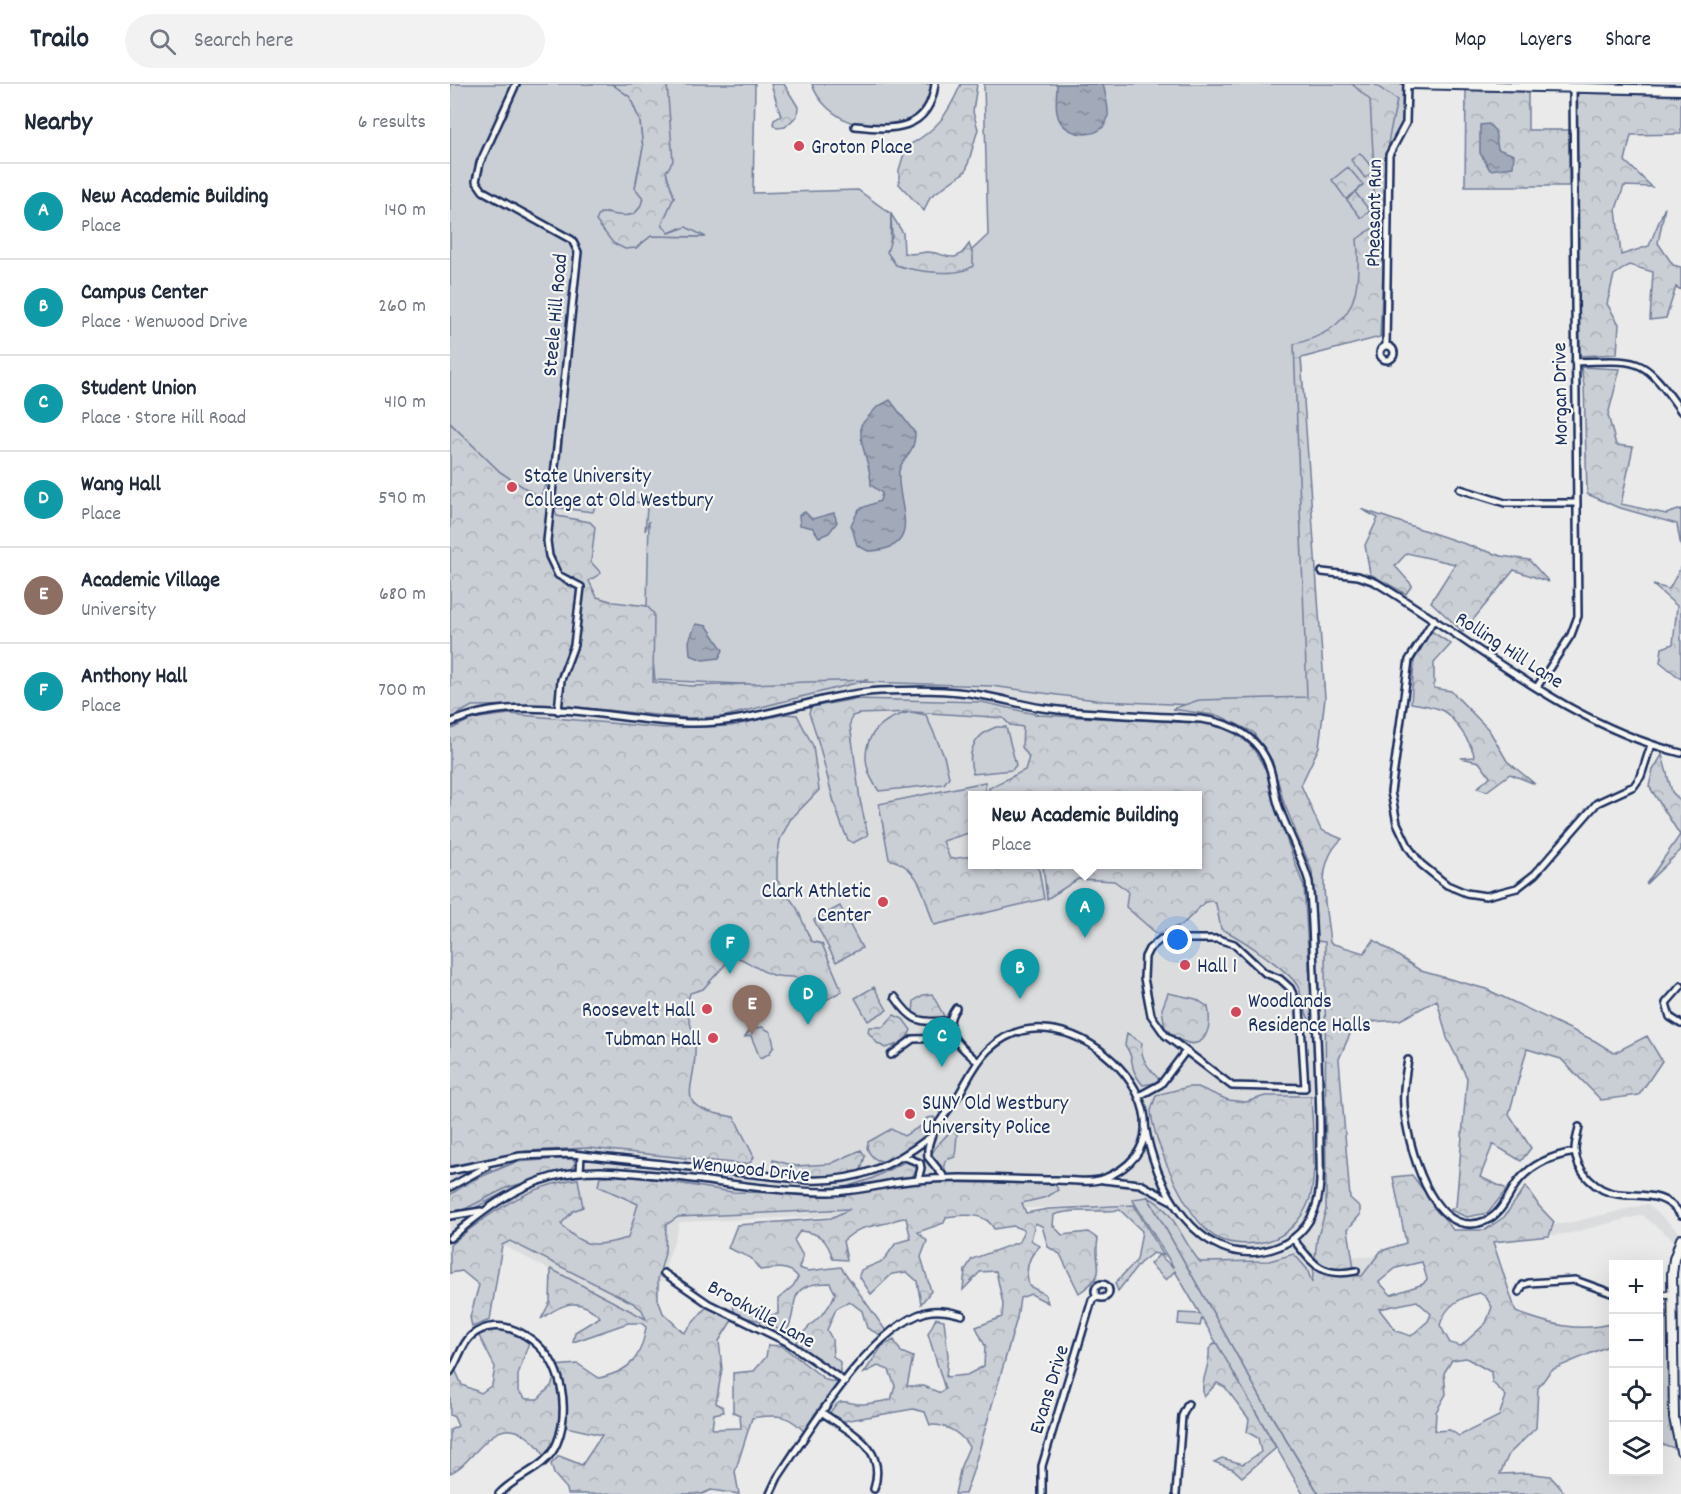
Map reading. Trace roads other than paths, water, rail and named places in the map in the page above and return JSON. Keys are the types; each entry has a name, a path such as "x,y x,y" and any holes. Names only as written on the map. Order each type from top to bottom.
{"main road":[{"path":"1408,84 1573,89 1656,87 1681,90"},
{"path":"1681,1239 1674,1259 1673,1294 1674,1418 1681,1451"}],"street":[{"name":"Steele Hill Road","path":"516,84 475,176 483,191 564,234 578,248 547,541 549,556 560,578 578,583 581,587 574,645 561,680 558,711"},
{"path":"855,126 886,129 906,126 922,114 929,104 934,84"},
{"name":"Pheasant Run","path":"1386,346 1389,155 1406,123 1408,84"},
{"name":"Morgan Drive","path":"1538,687 1571,635 1578,616 1573,89"},
{"path":"1575,362 1619,360 1639,364 1655,375 1681,411"},
{"path":"1460,489 1505,503 1577,503"},
{"name":"Rolling Hill Lane","path":"1322,572 1358,576 1375,582 1594,722 1651,745 1681,753"},
{"path":"1434,619 1409,660 1391,792 1397,824 1408,848 1421,864 1447,885 1479,896 1495,896 1517,888 1535,874 1597,803 1634,786 1641,776 1651,745"},
{"path":"450,723 480,712 496,710 558,711 686,723 718,723 768,715 842,695 904,691 966,693 1040,708 1201,719 1229,725 1254,741 1268,763 1280,810 1304,863 1309,882 1320,1088 1319,1194 1308,1222 1293,1239 1263,1251 1246,1252 1226,1248 1204,1236 1171,1201 1153,1162 1139,1096 1127,1074 1107,1054 1059,1031 1032,1031 1012,1036 993,1046 978,1062 949,1113 929,1138 905,1157 871,1173 824,1181 581,1155 530,1155 450,1171"},
{"path":"1305,1088 1300,1009 1286,983 1265,973 1241,948 1226,941 1161,939 1149,949 1145,957 1145,995 1151,1015 1165,1035 1185,1052 1232,1086 1305,1088 1320,1088"},
{"path":"1681,986 1666,1003 1670,1017 1681,1024"},
{"path":"895,997 912,1017 920,1022 949,1021"},
{"path":"956,1008 949,1021 953,1038 978,1062"},
{"path":"891,1055 913,1039 953,1038"},
{"path":"1139,1096 1161,1084 1185,1052"},
{"path":"1408,1060 1404,1104 1413,1156 1435,1202 1458,1221 1477,1224 1487,1221 1502,1209 1518,1181 1533,1167 1553,1156 1575,1152"},
{"path":"1103,1180 1129,1164 1135,1156 1145,1125"},
{"path":"1579,1126 1575,1152 1585,1175 1600,1189 1616,1194 1654,1195 1681,1214"},
{"path":"929,1138 928,1157 945,1178"},
{"path":"580,1172 581,1155"},
{"path":"905,1157 920,1163 918,1180"},
{"path":"450,1187 495,1162"},
{"name":"Wenwood Drive","path":"484,1210 527,1186 552,1177 580,1172 622,1172 828,1192 945,1178 1103,1180 1140,1184 1171,1201"},
{"path":"450,1216 484,1210"},
{"path":"450,1238 484,1210"},
{"path":"1293,1239 1317,1267 1324,1271 1335,1274 1356,1271"},
{"name":"Brookville Lane","path":"664,1273 709,1304 787,1342 844,1382"},
{"path":"1519,1292 1523,1285 1529,1283 1569,1279 1609,1292"},
{"path":"1663,1295 1673,1294"},
{"name":"Evans Drive","path":"1042,1494 1042,1466 1092,1300 1097,1296"},
{"path":"770,1494 778,1477 844,1382 881,1340 915,1317 932,1311 962,1315"},
{"path":"450,1372 468,1339 488,1327 508,1327 530,1339 547,1354 557,1371 563,1404 560,1433 546,1460 499,1494"},
{"path":"1176,1494 1182,1416 1188,1404"},
{"path":"823,1413 871,1450 879,1467 874,1489"}],"water":[{"path":"1057,84 1103,84 1108,116 1106,124 1101,129 1087,134 1065,127 1057,113"},
{"path":"1489,124 1495,131 1498,149 1514,155 1513,167 1490,170 1480,153 1480,125"},
{"path":"890,400 915,433 911,451 899,471 903,533 898,542 886,549 868,551 857,545 851,525 859,509 880,501 882,493 871,485 861,425 877,407"},
{"path":"805,512 812,519 834,513 837,522 829,533 819,537 813,528 800,525 799,515"},
{"path":"696,624 707,626 723,650 719,658 703,660 690,655 689,641"}],"place":[{"name":"Groton Place","path":"799,146"},
{"name":"State University College at Old Westbury","path":"512,487"},
{"name":"Clark Athletic Center","path":"883,902"},
{"name":"New Academic Building","path":"1085,938"},
{"name":"Hall 1","path":"1185,965"},
{"name":"Anthony Hall","path":"730,974"},
{"name":"Campus Center","path":"1020,999"},
{"name":"Roosevelt Hall","path":"707,1009"},
{"name":"Woodlands Residence Halls","path":"1236,1012"},
{"name":"Wang Hall","path":"808,1025"},
{"name":"Academic Village","path":"752,1035"},
{"name":"Tubman Hall","path":"713,1038"},
{"name":"Student Union","path":"942,1067"},
{"name":"SUNY Old Westbury University Police","path":"910,1114"}]}
